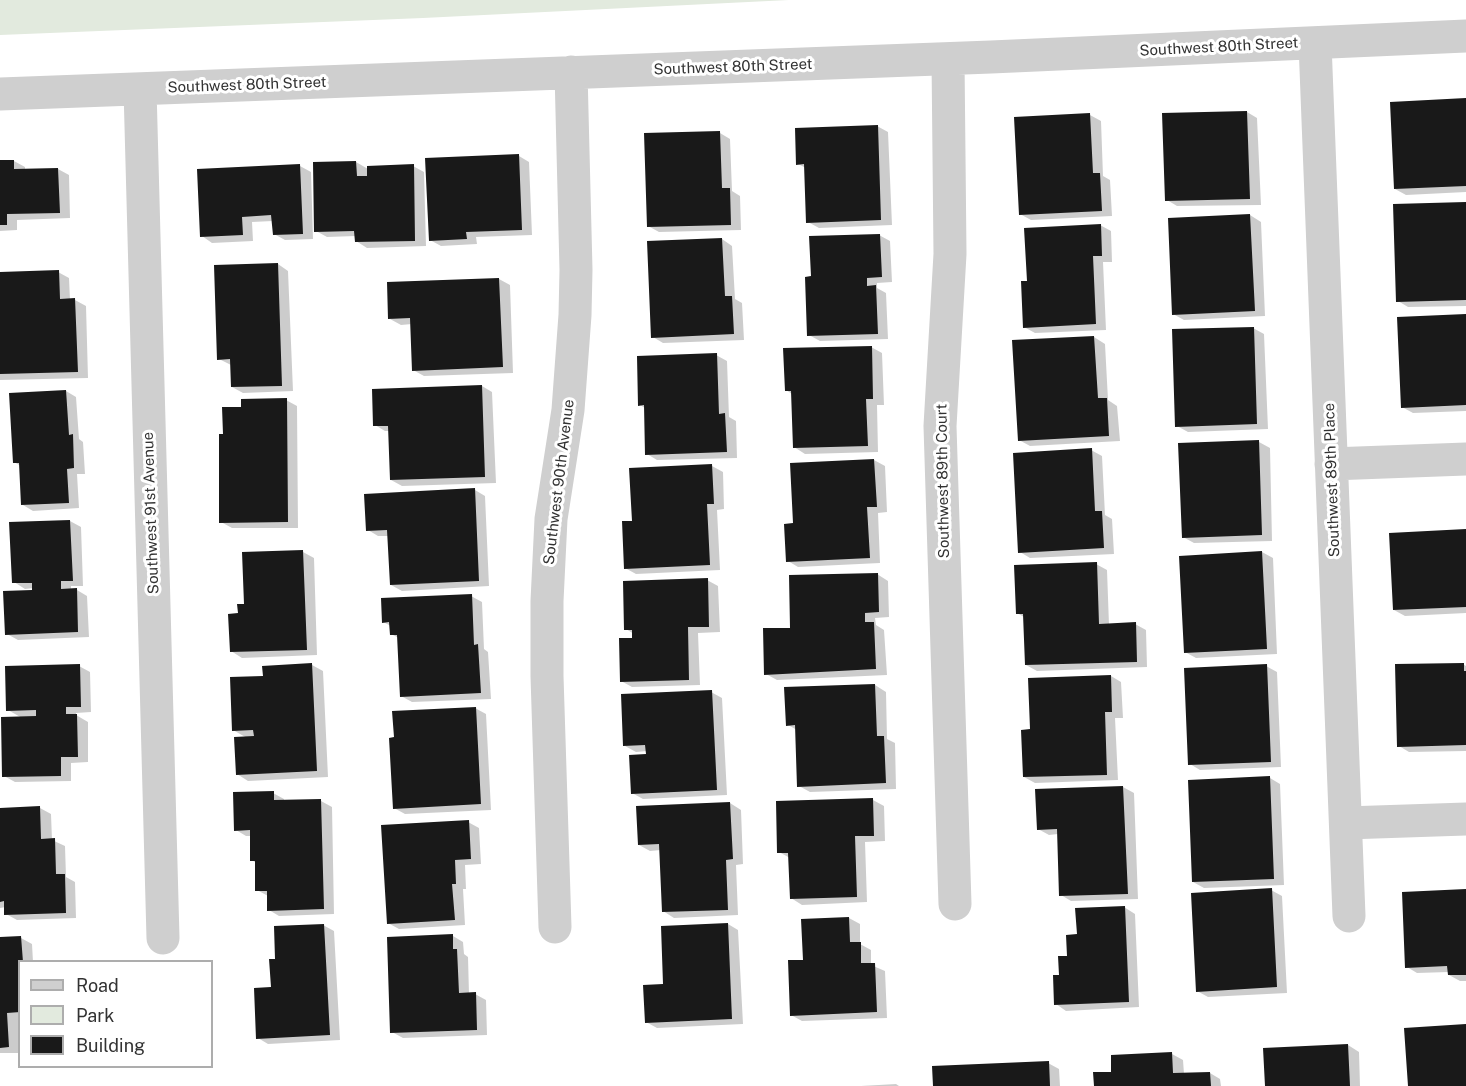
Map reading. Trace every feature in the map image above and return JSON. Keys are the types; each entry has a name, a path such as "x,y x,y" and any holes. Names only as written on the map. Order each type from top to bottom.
{"street":[{"name":"Southwest 80th Street","path":"0,94 948,59 1466,36"},
{"name":"Southwest 89th Place","path":"1315,43 1349,916"},
{"name":"Southwest 89th Court","path":"948,59 950,254 940,426 955,904"},
{"name":"Southwest 90th Avenue","path":"555,927 547,676 547,601 551,519 568,410 575,315 571,72"},
{"name":"Southwest 91st Avenue","path":"140,89 163,938"},
{"path":"1331,464 1466,459"},
{"path":"1346,823 1466,819"}],"green space":[{"path":"0,0 789,0 0,35"}],"building":[{"path":"1466,98 1466,186 1394,189 1390,102"},
{"path":"1247,111 1250,199 1165,201 1162,113"},
{"path":"1090,113 1093,173 1100,173 1102,211 1019,215 1014,117"},
{"path":"878,125 881,220 806,223 804,164 796,165 795,128"},
{"path":"720,131 722,188 730,188 731,225 647,227 644,133"},
{"path":"519,154 522,230 466,232 467,239 429,241 425,158"},
{"path":"0,160 14,160 14,169 58,168 60,213 7,214 7,225 0,225"},
{"path":"356,161 357,176 367,176 367,166 414,164 415,241 355,242 354,231 314,232 313,162"},
{"path":"300,164 303,234 273,235 271,215 242,217 243,235 200,237 197,169"},
{"path":"1466,202 1466,300 1396,302 1393,204"},
{"path":"1250,214 1255,311 1172,315 1168,218"},
{"path":"1101,224 1102,256 1093,256 1096,324 1023,328 1021,281 1027,281 1024,228"},
{"path":"880,234 882,277 867,278 867,286 876,285 878,334 807,336 805,277 811,276 809,236"},
{"path":"722,238 725,296 732,296 734,334 651,338 647,241"},
{"path":"278,263 282,386 231,387 230,359 217,360 214,265"},
{"path":"59,270 60,299 75,298 78,372 0,374 0,272"},
{"path":"499,278 503,367 412,371 410,318 388,319 387,282"},
{"path":"1466,314 1466,405 1401,408 1397,317"},
{"path":"1254,327 1257,424 1175,427 1172,329"},
{"path":"1094,336 1098,398 1107,398 1109,436 1018,441 1012,340"},
{"path":"872,346 873,399 866,399 868,446 793,448 791,391 785,391 783,348"},
{"path":"717,353 719,414 725,413 727,452 645,455 644,405 638,406 637,356"},
{"path":"482,385 485,477 390,480 388,426 373,426 372,389"},
{"path":"66,390 69,435 73,434 74,468 67,469 69,503 21,505 19,463 13,463 9,393"},
{"path":"287,398 288,522 219,523 219,434 223,434 222,407 241,407 241,399"},
{"path":"1259,440 1262,535 1182,538 1178,443"},
{"path":"1092,448 1095,511 1102,511 1104,548 1018,553 1013,453"},
{"path":"874,459 877,507 867,507 870,558 786,562 784,524 793,523 790,463"},
{"path":"712,464 714,504 707,504 710,565 624,569 622,521 632,521 629,468"},
{"path":"475,488 479,581 390,585 387,530 366,531 364,494"},
{"path":"70,520 73,581 61,581 61,589 77,588 78,632 5,635 3,591 32,590 32,583 12,583 9,522"},
{"path":"1466,529 1466,607 1393,610 1389,533"},
{"path":"303,550 307,650 230,652 228,614 238,613 237,604 244,604 242,552"},
{"path":"1262,551 1267,649 1184,653 1179,556"},
{"path":"1097,562 1099,624 1136,622 1137,662 1025,665 1023,614 1016,614 1014,565"},
{"path":"878,573 879,612 865,613 865,622 874,622 876,669 764,675 763,628 790,628 789,575"},
{"path":"708,578 709,627 688,627 689,680 620,682 619,638 632,638 632,630 624,630 623,581"},
{"path":"472,594 474,645 478,644 481,693 400,697 397,635 390,635 389,622 382,623 381,598"},
{"path":"312,663 317,771 236,775 234,737 254,736 253,730 232,731 230,677 263,676 262,666"},
{"path":"1464,663 1464,671 1466,671 1466,745 1397,747 1395,664"},
{"path":"80,664 81,707 66,707 66,714 77,714 78,757 61,757 61,776 2,777 1,717 36,716 36,710 6,711 5,666"},
{"path":"1267,664 1271,762 1188,765 1184,668"},
{"path":"1111,675 1112,712 1105,712 1107,775 1023,777 1021,730 1030,729 1028,678"},
{"path":"875,684 877,736 884,736 886,783 797,787 795,725 786,726 784,687"},
{"path":"712,690 717,790 631,794 629,755 646,754 645,745 623,746 621,694"},
{"path":"476,707 481,804 393,809 389,738 394,737 392,711"},
{"path":"1270,776 1274,879 1192,882 1188,780"},
{"path":"1123,786 1128,894 1059,896 1057,829 1037,830 1035,789"},
{"path":"274,791 274,800 321,799 324,909 267,911 267,891 255,891 255,861 250,861 250,830 234,831 233,792"},
{"path":"873,798 874,836 855,836 857,897 790,899 788,853 777,853 776,801"},
{"path":"730,802 733,859 726,860 728,910 662,912 659,844 638,845 636,806"},
{"path":"40,806 41,839 55,838 56,874 65,874 66,913 4,915 4,901 0,902 0,808"},
{"path":"469,820 471,859 455,860 456,884 452,884 455,920 387,924 381,825"},
{"path":"1272,888 1277,987 1196,992 1191,893"},
{"path":"1466,889 1466,975 1448,975 1447,966 1405,968 1402,892"},
{"path":"1125,906 1129,1002 1054,1005 1053,975 1059,975 1058,956 1067,956 1066,935 1077,934 1075,908"},
{"path":"849,917 850,942 861,942 861,963 875,963 877,1012 790,1016 788,960 803,960 801,919"},
{"path":"728,923 732,1019 645,1023 643,985 663,984 661,926"},
{"path":"324,924 330,1035 256,1039 254,988 271,987 269,959 275,959 274,926"},
{"path":"453,934 453,949 457,949 459,993 476,992 477,1030 390,1033 387,937"},
{"path":"21,936 23,960 18,960 18,1012 7,1013 9,1047 0,1048 0,937"},
{"path":"1466,1024 1466,1086 1408,1086 1404,1028"},
{"path":"1348,1044 1350,1086 1265,1086 1263,1048"},
{"path":"1172,1052 1173,1073 1210,1072 1211,1086 1094,1086 1093,1072 1111,1072 1111,1055"},
{"path":"1049,1061 1050,1086 933,1086 932,1066"}]}
